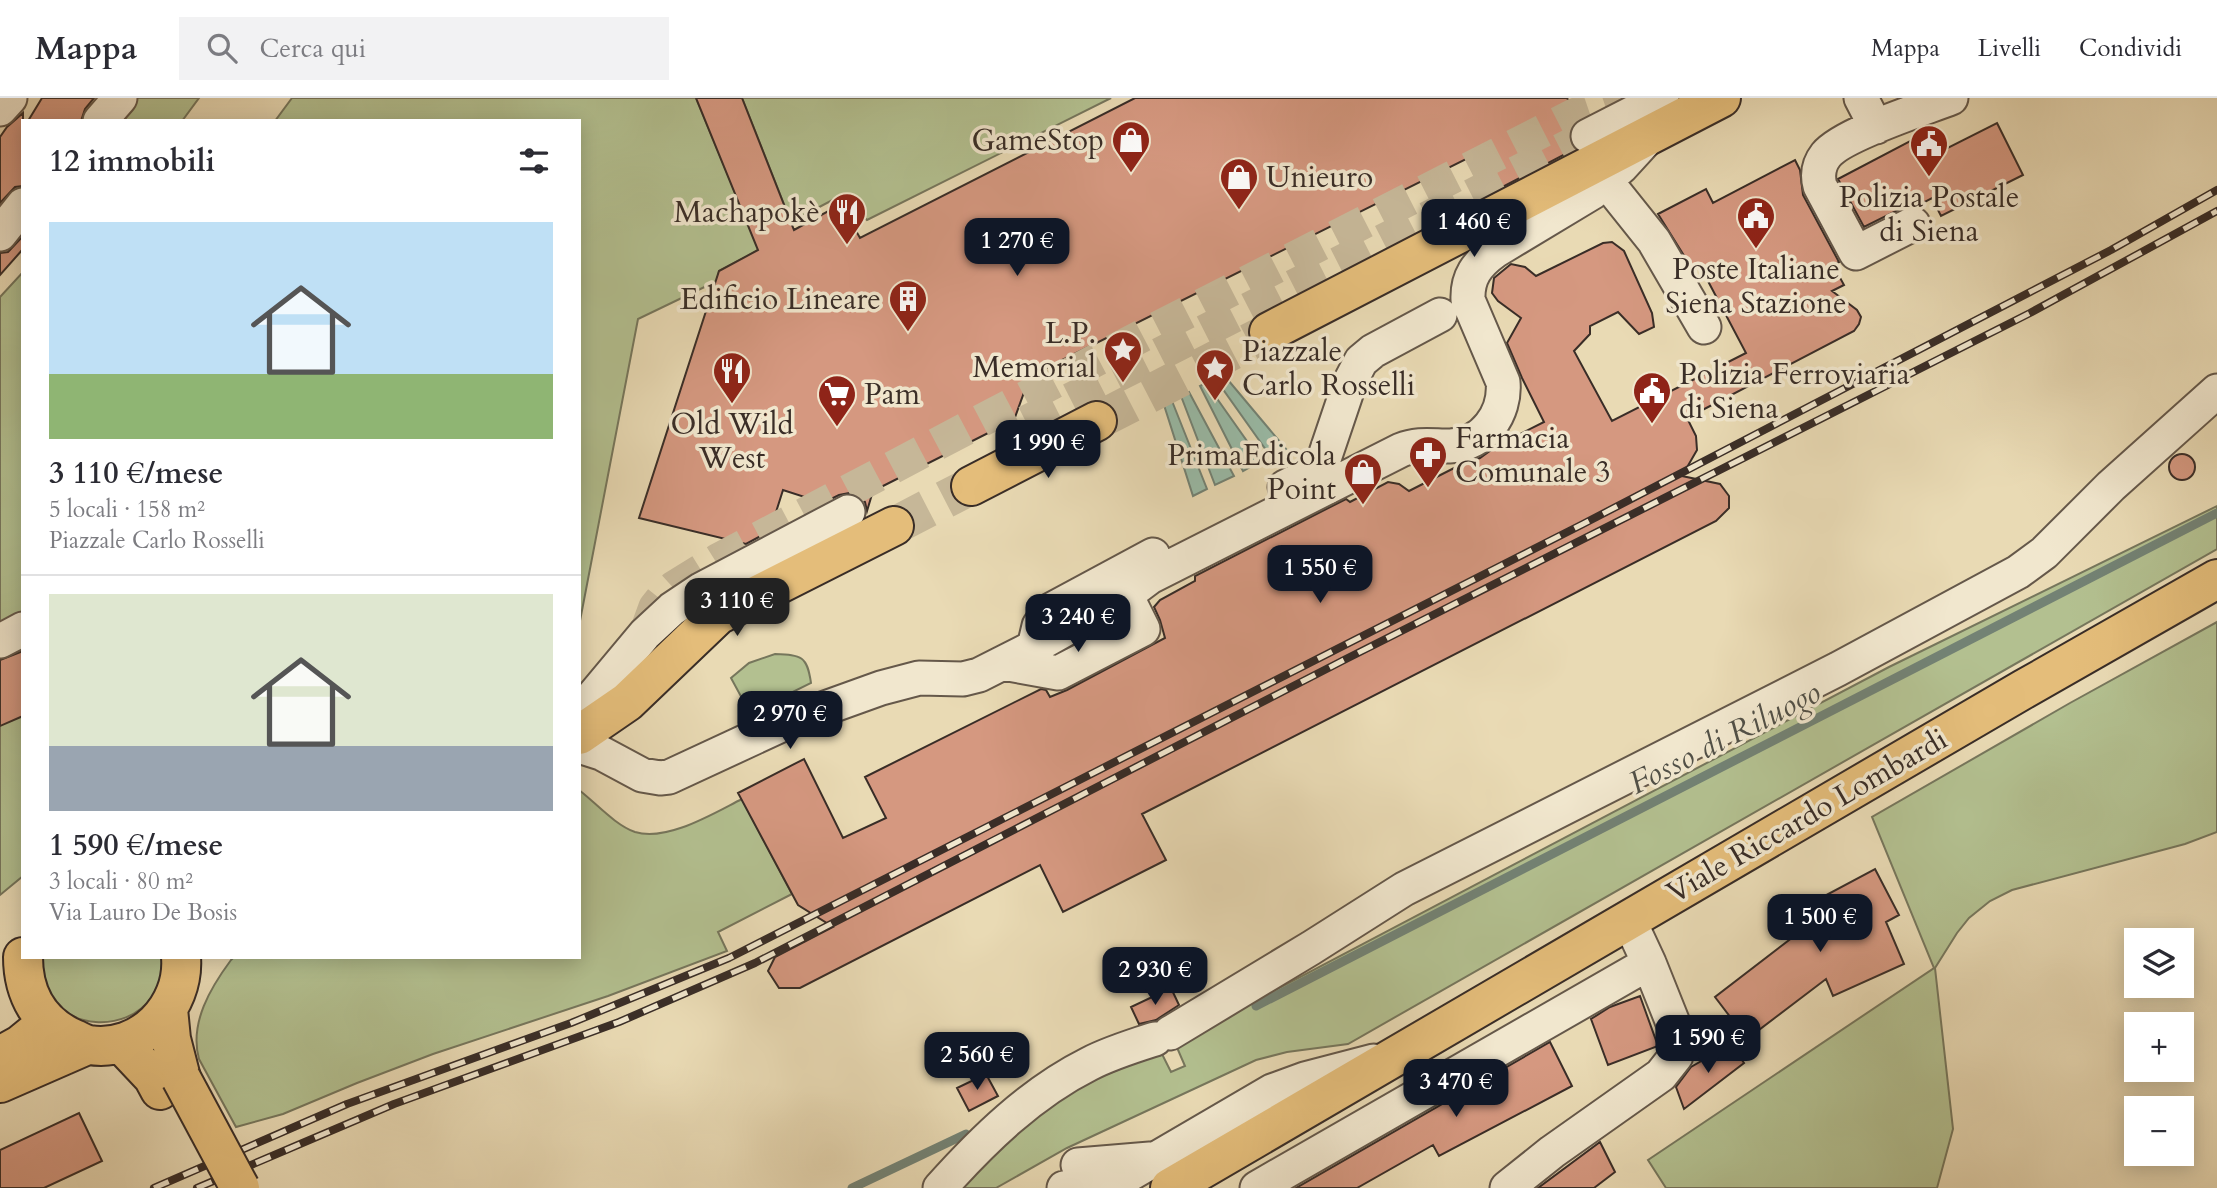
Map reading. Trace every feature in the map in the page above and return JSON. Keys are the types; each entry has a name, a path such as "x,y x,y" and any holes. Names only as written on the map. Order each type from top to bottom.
{"main road":[{"path":"1269,332 1657,116 1721,98"},
{"path":"971,486 1097,421"},
{"path":"581,734 627,702 718,615 894,526"},
{"name":"Viale Riccardo Lombardi","path":"1165,1173 1398,1055 2217,579"},
{"path":"0,960 21,934"},
{"path":"0,1056 20,1045 27,988 23,959"},
{"path":"0,1083 104,1044 138,1036 154,1025 183,975"},
{"path":"183,975 171,1039 171,1084 213,1188"},
{"path":"26,1011 63,1034 104,1044 153,1077 171,1084 240,1188"}],"street":[{"path":"0,108 10,98"},
{"path":"102,119 120,98"},
{"path":"1913,224 1856,253 1820,186 1819,171 1826,155 1841,143 1868,112 1951,98"},
{"path":"1588,136 1657,116"},
{"path":"581,747 601,753 642,775 669,777 780,725 881,688 919,678 970,678 1034,647 1126,595 1150,577 1401,450 1427,444 1451,446 1474,439 1491,425 1500,411 1504,396 1503,382 1468,300 1467,286 1472,272 1495,251 1580,201 1606,181 1657,116"},
{"path":"1606,181 1654,241 1704,327"},
{"path":"0,234 21,208"},
{"path":"1034,647 1041,620 1055,607 1308,475 1324,458 1350,382 1361,361 1373,351 1440,315"},
{"path":"940,1188 992,1133 1050,1088 1090,1063 1163,1036 1404,889 1850,663 2018,572 2044,553 2111,486 2217,391"},
{"path":"581,711 645,634 672,609 702,589 848,512"},
{"path":"1003,663 1058,673 1143,629 1126,595"},
{"path":"0,641 21,630"},
{"path":"1507,1188 1560,1146 1661,1075 1673,1062 1679,1038 1629,920"},
{"path":"1257,1188 1649,963"},
{"name":"Viale Riccardo Lombardi","path":"1112,1185 1165,1173 1192,1139 1272,1091 1398,1055"},
{"path":"1121,1140 1192,1139"},
{"path":"1071,1177 1165,1173"},
{"path":"1071,1177 1112,1185"}],"shaded area":[{"path":"136,98 199,98 183,119 124,119"},
{"path":"292,98 696,98 759,250 719,271 717,281 638,319 581,616 581,119 276,119"},
{"path":"742,98 1111,98 867,220 840,196 791,222"},
{"path":"21,274 21,878 0,895 0,297"},
{"path":"1223,374 1286,449 1271,457 1215,378"},
{"path":"1206,383 1261,461 1243,471 1200,386"},
{"path":"1189,392 1234,476 1215,485 1181,396"},
{"path":"1172,401 1207,489 1193,496 1164,405"},
{"path":"2217,506 2217,549 1348,1044 1287,1052 1256,1060 1067,1148 996,1188 953,1188 961,1177 1071,1089 1161,1052 1171,1072 1185,1066 1175,1043 1889,667"},
{"path":"2217,622 2217,832 2185,844 2012,890 1990,901 1969,918 1935,968 1953,1129 1937,1188 1666,1188 1648,1160 1934,968 1872,817"},
{"path":"775,654 802,659 811,683 750,713 731,678 749,663"},
{"path":"581,792 620,824 635,832 648,834 676,830 742,799 792,894 718,932 727,951 608,996 433,1054 283,1114 236,1127 199,1059 197,1046 199,1019 204,1006 231,960 581,959"},
{"path":"39,959 164,959 157,989 151,998 127,1017 111,1021 96,1022 66,1013 54,1003 44,985"}],"building":[{"path":"42,98 94,98 85,109 82,119 29,119"},
{"name":"Edificio Lineare","path":"696,98 742,98 794,230 841,204 860,238 1135,98 1567,98 1579,119 1572,125 1569,134 1575,149 1493,192 1474,155 1030,376 1014,420 873,491 867,511 865,502 859,496 849,493 823,503 783,490 770,531 746,544 639,518 719,271 758,250"},
{"path":"23,113 21,186 15,187 0,203 0,137"},
{"name":"Polizia Postale di Siena","path":"1997,123 2023,175 1941,216 1932,198 1917,206 1904,207 1864,227 1838,179 1914,139 1924,160"},
{"path":"1795,160 1800,170 1803,195 1839,262 1833,265 1844,285 1832,291 1857,310 1861,317 1854,331 1687,418 1696,436 1697,450 1682,476 1720,484 1729,496 1729,508 1716,521 1142,814 1166,860 1063,912 1040,865 800,988 779,988 768,971 775,957 833,927 798,905 738,793 804,759 843,838 886,818 865,777 1041,689 1046,690 1050,697 1067,690 1165,638 1154,607 1160,600 1195,581 1195,576 1346,499 1350,502 1388,482 1399,484 1409,491 1462,464 1480,458 1498,445 1544,422 1507,343 1521,318 1498,301 1492,293 1494,278 1511,264 1525,267 1536,276 1603,243 1612,242 1624,251 1652,313 1654,327 1639,334 1618,312 1590,326 1590,334 1574,351 1612,421 1746,353 1700,266 1693,270 1658,214 1706,189 1713,203"},
{"path":"21,238 21,251 0,275 0,253 8,252"},
{"path":"2182,454 2191,458 2195,467 2191,476 2182,480 2173,476 2169,467 2173,458"},
{"path":"21,652 21,717 0,726 0,660"},
{"path":"1875,869 1899,915 1886,922 1904,964 1833,996 1826,979 1747,1039 1715,997 1797,934 1787,916"},
{"path":"1171,988 1179,1005 1156,1020 1139,1024 1131,1007"},
{"path":"1640,996 1658,1046 1608,1065 1591,1019 1610,1007"},
{"path":"1550,1042 1572,1086 1439,1156 1433,1145 1357,1188 1296,1188"},
{"path":"1731,1044 1744,1063 1684,1109 1676,1087 1691,1067"},
{"path":"986,1074 998,1096 969,1111 957,1088"},
{"path":"79,1113 102,1161 44,1188 0,1188 0,1150"},
{"path":"1600,1142 1615,1172 1594,1188 1538,1188"}],"waterway":[{"name":"Fosso di Riluogo","path":"1256,1006 2217,513"},
{"name":"Fosso di Riluogo","path":"852,1188 966,1134"}],"tunnel":[{"path":"647,629 655,607 663,597 719,559 1155,329 1576,114 1623,98"},
{"path":"1026,422 1588,136"},
{"path":"1097,421 1269,332"},
{"path":"894,526 971,486"}],"railway":[{"path":"154,1188 347,1104 571,1023 729,958 1583,524 2111,250 2217,190"},
{"path":"197,1188 394,1104 619,1022 755,963 1342,661 2030,313 2217,211"}],"place":[{"name":"GameStop","path":"1131,174"},
{"name":"Polizia Postale di Siena","path":"1929,178"},
{"name":"Unieuro","path":"1239,211"},
{"name":"Machapokè","path":"847,246"},
{"name":"Poste Italiane Siena Stazione","path":"1756,250"},
{"name":"Edificio Lineare","path":"908,333"},
{"name":"L.P. Memorial","path":"1123,384"},
{"name":"Piazzale Carlo Rosselli","path":"1215,402"},
{"name":"Old Wild West","path":"732,405"},
{"name":"Polizia Ferroviaria di Siena","path":"1652,425"},
{"name":"Pam","path":"837,428"},
{"name":"Farmacia Comunale 3","path":"1428,489"},
{"name":"PrimaEdicola Point","path":"1363,506"}]}
